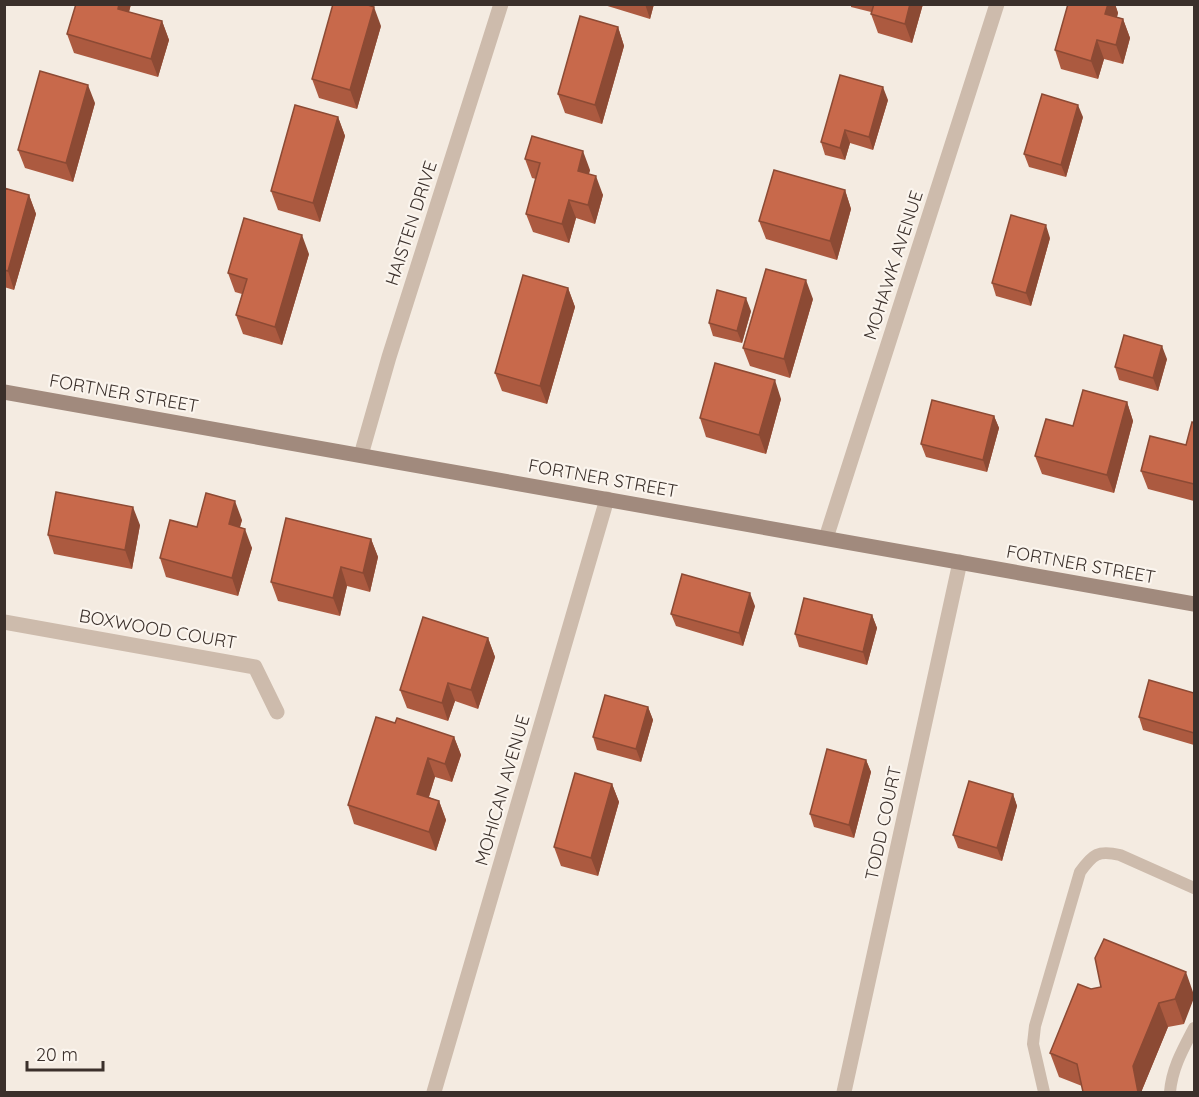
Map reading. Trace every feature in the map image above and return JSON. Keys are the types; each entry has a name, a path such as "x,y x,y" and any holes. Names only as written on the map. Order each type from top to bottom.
{"street":[{"name":"HAISTEN DRIVE","path":"361,455 389,357 501,4"},
{"name":"MOHAWK AVENUE","path":"826,538 997,4"},
{"name":"FORTNER STREET","path":"4,392 1194,604"},
{"name":"MOHICAN AVENUE","path":"434,1092 607,499"},
{"name":"TODD COURT","path":"844,1092 960,562"},
{"name":"BOXWOOD COURT","path":"4,622 255,667 277,712"}],"lane":[{"path":"1044,1092 1034,1044 1035,1026 1080,872 1089,859 1097,854 1109,852 1120,855 1194,888"},
{"path":"1170,1092 1178,1056 1194,1028"}],"building":[{"path":"76,4 119,4 118,9 162,21 151,59 67,34"},
{"path":"333,4 365,4 374,7 350,90 312,79"},
{"path":"874,4 910,4 905,24 871,14"},
{"path":"1068,4 1108,4 1105,14 1123,19 1116,45 1097,40 1091,61 1055,50"},
{"path":"580,16 618,27 595,105 558,94"},
{"path":"40,71 88,85 66,163 18,150"},
{"path":"840,75 883,87 869,137 845,130 840,148 821,142"},
{"path":"1042,94 1078,105 1061,165 1024,154"},
{"path":"295,105 338,117 313,203 271,191"},
{"path":"532,136 583,151 578,171 596,176 588,205 569,200 562,224 526,214 540,163 525,159"},
{"path":"774,170 845,190 830,241 759,221"},
{"path":"4,188 29,195 8,271 4,270"},
{"path":"1011,215 1046,225 1026,293 992,283"},
{"path":"244,218 302,235 275,327 236,315 247,279 228,273"},
{"path":"766,269 806,280 784,359 743,348"},
{"path":"523,275 568,288 540,386 495,373"},
{"path":"717,290 746,298 737,331 709,323"},
{"path":"1124,335 1162,346 1153,378 1115,367"},
{"path":"715,363 775,380 759,435 700,418"},
{"path":"1083,390 1127,402 1107,475 1035,456 1046,419 1073,426"},
{"path":"932,400 994,416 983,460 921,444"},
{"path":"1192,422 1194,423 1194,484 1141,471 1150,436 1186,445"},
{"path":"56,492 133,507 125,550 48,535"},
{"path":"206,493 235,501 229,524 245,529 232,578 160,558 170,520 197,527"},
{"path":"286,518 371,539 363,573 341,567 333,598 271,582"},
{"path":"682,574 750,593 739,633 671,614"},
{"path":"804,598 872,615 863,652 795,634"},
{"path":"423,617 488,638 471,690 448,683 442,703 400,690"},
{"path":"1149,680 1194,693 1194,733 1139,717"},
{"path":"605,695 648,707 636,749 593,737"},
{"path":"376,717 395,723 397,718 454,737 445,764 428,758 417,794 439,801 429,832 348,805"},
{"path":"827,749 866,760 849,825 810,814"},
{"path":"575,773 612,784 591,858 554,847"},
{"path":"969,781 1013,794 997,848 953,835"},
{"path":"1104,939 1186,972 1175,999 1159,1003 1133,1066 1138,1092 1083,1092 1077,1064 1050,1053 1078,984 1091,989 1101,987 1095,958"}]}
